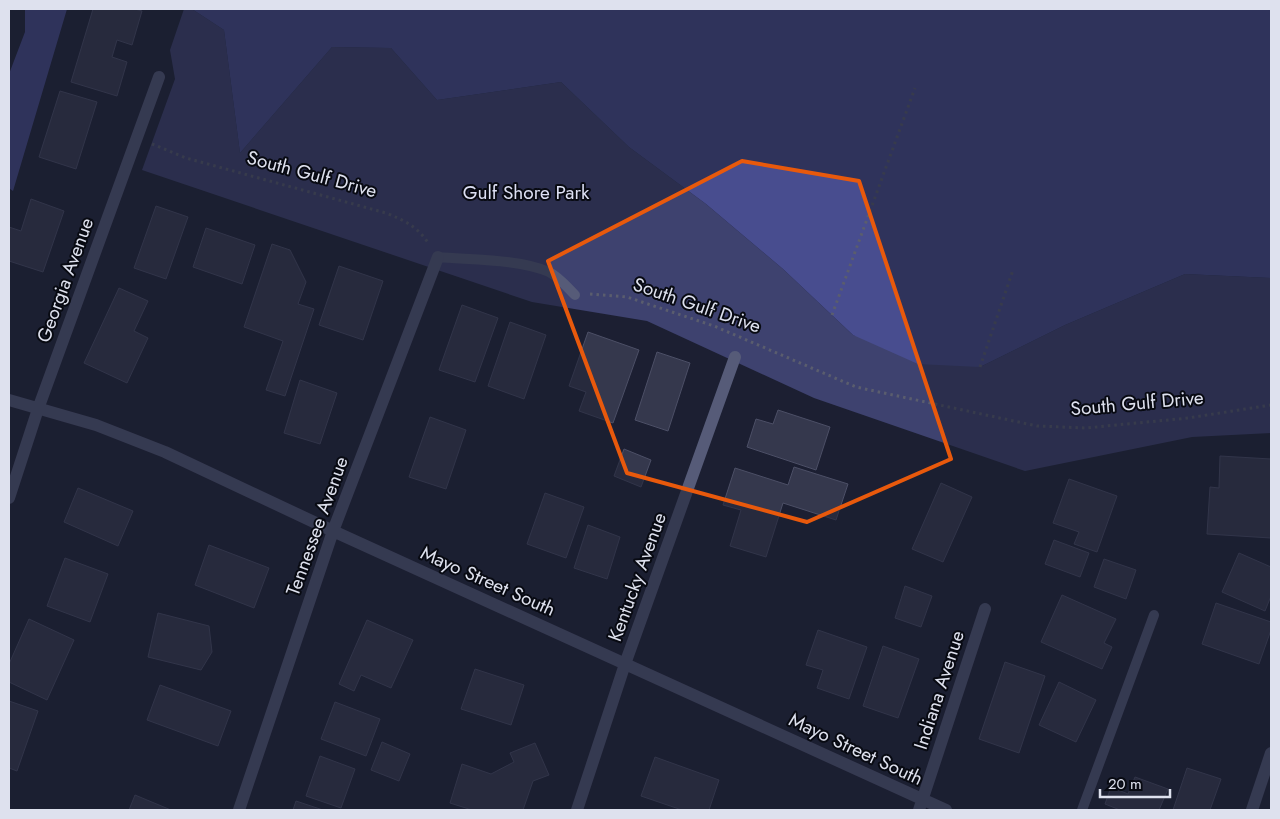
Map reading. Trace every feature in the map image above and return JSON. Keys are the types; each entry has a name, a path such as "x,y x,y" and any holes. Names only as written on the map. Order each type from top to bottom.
{"street":[{"name":"Georgia Avenue","path":"9,498 38,409 159,76"},
{"name":"Tennessee Avenue","path":"239,810 333,531 438,257"},
{"name":"Kentucky Avenue","path":"577,810 626,664 735,356"},
{"name":"Mayo Street South","path":"9,400 96,425 165,452 333,531 626,664 921,805 946,810"},
{"name":"Indiana Avenue","path":"921,805 985,610"},
{"path":"1252,810 1271,753"}],"lane":[{"path":"438,257 519,264 550,273 575,295"},
{"path":"1082,810 1154,615"}],"path":[{"path":"832,316 915,88"},
{"name":"South Gulf Drive","path":"137,138 186,158 386,212 408,222 422,234 438,257"},
{"path":"980,367 1013,270"},
{"name":"South Gulf Drive","path":"575,295 592,293 626,297 705,323 856,387 1037,426 1086,428 1188,418 1271,406"}],"highlighted area":[{"path":"742,161 859,181 951,459 807,522 627,473 548,261"}],"green space":[{"name":"Gulf Shore Park","path":"184,9 192,9 224,30 240,153 332,47 391,48 437,100 561,82 629,147 706,204 783,269 853,335 980,367 1065,325 1185,274 1271,278 1271,433 1192,437 1025,471 814,398 647,321 532,302 142,170 175,79 170,50"}],"shaded area":[{"path":"25,9 67,9 13,191 9,188 9,74 25,32"},
{"path":"192,9 1271,9 1271,278 1185,274 1065,325 980,367 918,364 853,335 783,269 706,204 629,147 561,82 437,100 391,48 332,47 240,153 224,30"}],"building":[{"path":"93,9 135,9 142,11 132,45 117,40 112,57 127,62 117,96 71,82"},
{"path":"60,91 97,102 76,169 39,157"},
{"path":"31,199 64,211 43,272 9,261 9,227 21,231"},
{"path":"156,206 188,217 166,279 134,268"},
{"path":"206,228 255,245 242,284 193,267"},
{"path":"272,244 290,250 306,282 298,304 314,309 285,396 266,390 283,341 244,327"},
{"path":"339,266 383,281 363,340 319,325"},
{"path":"119,288 148,301 134,331 148,338 127,383 84,363"},
{"path":"462,305 498,318 475,382 439,370"},
{"path":"510,322 546,335 524,399 488,386"},
{"path":"588,332 639,350 613,423 579,411 586,392 569,386"},
{"path":"657,352 690,363 668,431 635,420"},
{"path":"300,380 337,393 320,444 284,433"},
{"path":"778,410 830,427 816,470 747,447 756,419 773,424"},
{"path":"430,417 466,430 446,489 409,477"},
{"path":"624,449 651,460 641,487 614,476"},
{"path":"1220,456 1271,459 1271,538 1207,534 1210,487 1219,488"},
{"path":"794,467 848,484 836,520 783,503 766,557 730,546 741,510 723,505 735,468 788,485"},
{"path":"1069,479 1117,496 1097,552 1074,544 1079,532 1053,523"},
{"path":"941,483 972,497 943,562 912,549"},
{"path":"78,488 133,511 118,546 64,522"},
{"path":"545,493 584,507 566,558 527,544"},
{"path":"588,525 620,537 607,579 574,568"},
{"path":"1054,540 1089,553 1080,577 1045,564"},
{"path":"209,545 269,568 254,608 195,585"},
{"path":"1239,553 1271,567 1271,596 1265,611 1222,592"},
{"path":"65,558 108,574 90,622 47,606"},
{"path":"1104,559 1136,570 1126,599 1094,587"},
{"path":"905,586 932,596 921,627 895,618"},
{"path":"1062,595 1116,619 1104,643 1112,647 1102,669 1041,642"},
{"path":"1216,603 1271,622 1271,630 1259,664 1202,644"},
{"path":"158,613 209,626 212,652 201,670 148,657"},
{"path":"29,619 74,640 47,700 9,682 9,664"},
{"path":"367,620 413,640 391,688 361,675 354,691 339,684"},
{"path":"818,630 867,647 849,699 817,688 823,670 806,665"},
{"path":"883,646 919,659 898,718 863,706"},
{"path":"1005,662 1045,676 1019,753 979,739"},
{"path":"475,669 524,685 511,725 461,709"},
{"path":"1059,682 1096,700 1076,742 1039,725"},
{"path":"160,685 231,711 218,746 147,720"},
{"path":"9,701 38,711 17,771 9,768"},
{"path":"335,702 380,719 366,756 321,739"},
{"path":"382,742 410,754 399,781 371,770"},
{"path":"535,743 549,775 533,781 523,810 472,810 450,803 462,764 491,774 514,762 510,753"},
{"path":"320,756 355,769 341,808 306,796"},
{"path":"655,757 719,780 709,810 682,810 641,796"},
{"path":"1187,768 1221,779 1210,810 1173,810"},
{"path":"1135,777 1168,789 1159,810 1120,810 1105,804 1111,787 1128,794"},
{"path":"135,795 171,810 129,810"},
{"path":"296,801 323,810 293,810"}]}
